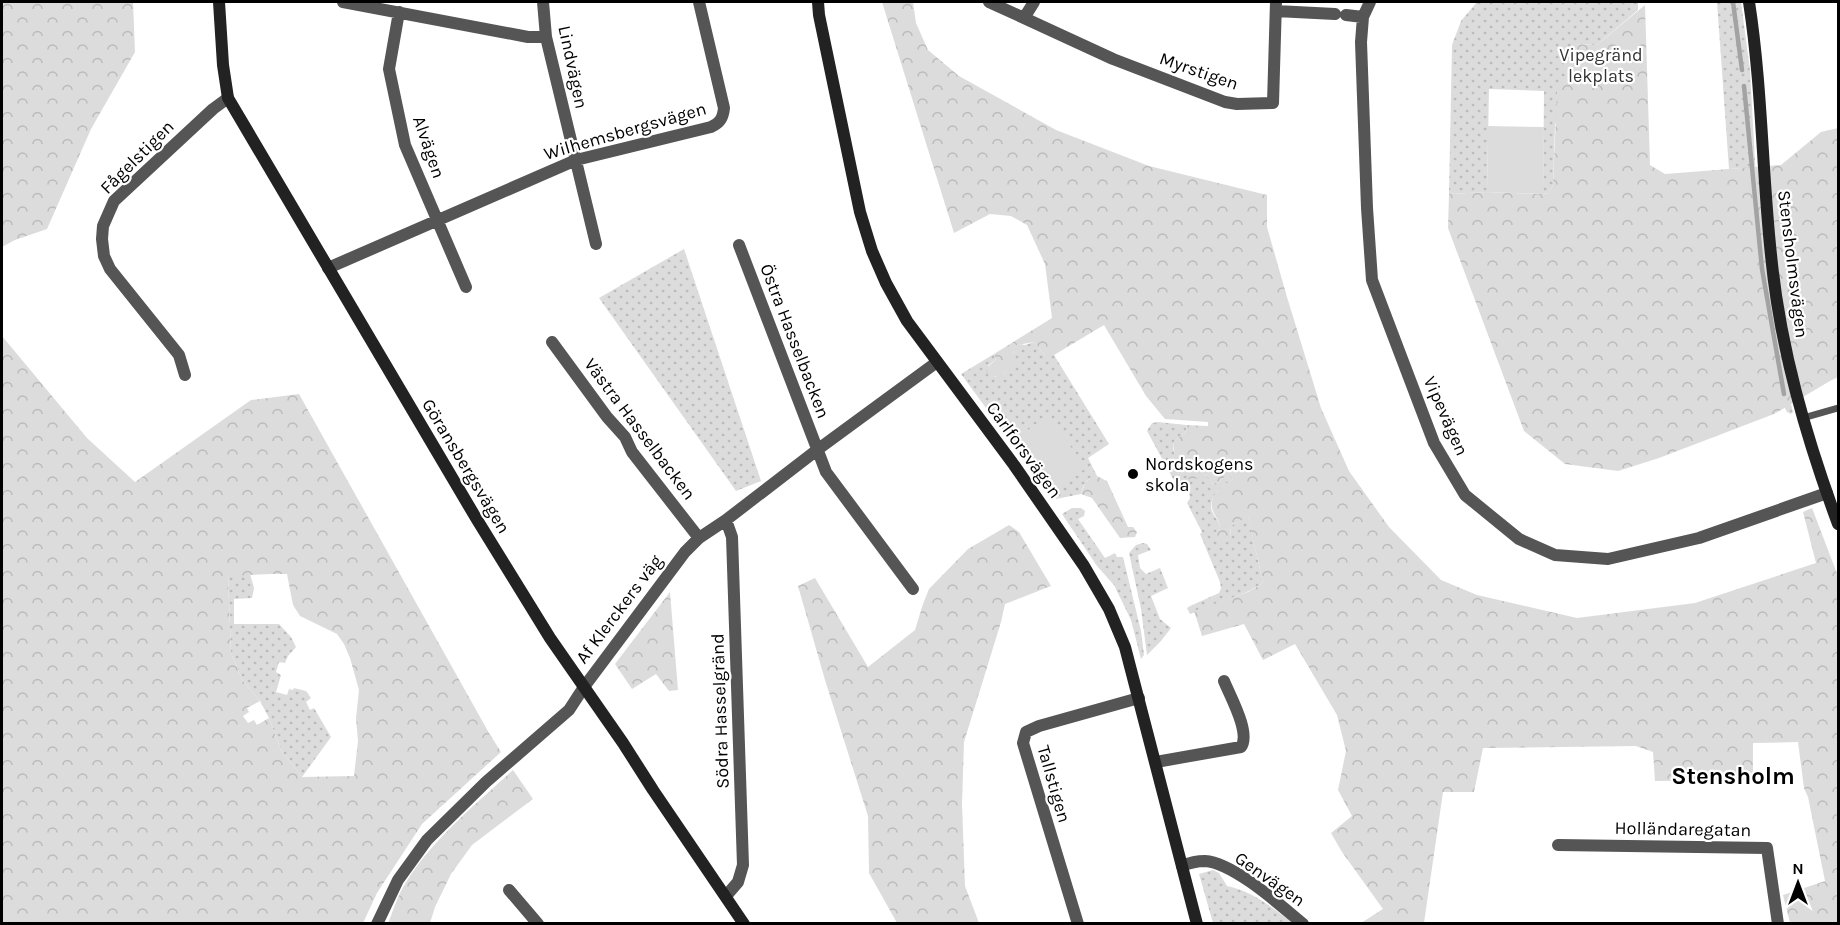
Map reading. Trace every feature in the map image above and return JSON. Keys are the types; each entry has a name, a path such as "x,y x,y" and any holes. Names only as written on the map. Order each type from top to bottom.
{"street":[{"name":"Göransbergsvägen","path":"219,2 223,65 228,98 476,518 550,638 744,924"},
{"path":"343,2 528,37 546,37"},
{"name":"Lindvägen","path":"543,2 546,37 596,244"},
{"name":"Wilhemsbergsvägen","path":"328,268 576,160 711,128 719,123 723,117 724,108 699,2"},
{"name":"Carlforsvägen","path":"818,2 860,212 872,251 886,283 908,321 1014,465 1087,572 1109,609 1125,648 1139,698 1197,924"},
{"name":"Myrstigen","path":"989,2 1113,59 1225,102 1249,104 1273,103 1276,6"},
{"path":"1024,18 1034,2"},
{"name":"Vipevägen","path":"1370,2 1364,17 1361,42 1372,280 1434,443 1465,495 1519,539 1555,555 1608,560 1699,538 1827,493"},
{"name":"Stensholmsvägen","path":"1749,2 1759,90 1771,256 1786,348 1803,418 1839,524"},
{"path":"1276,6 1364,17"},
{"name":"Alvägen","path":"399,12 388,69 405,145 466,287"},
{"name":"Fågelstigen","path":"185,375 178,355 110,269 104,256 103,226 114,201 213,109 228,98"},
{"name":"Östra Hasselbacken","path":"739,245 826,472 913,589"},
{"name":"Västra Hasselbacken","path":"552,342 607,417 625,437 632,452 699,538"},
{"name":"Af Klerckers väg","path":"377,924 398,880 427,840 486,782 569,710 685,552 699,538 937,362"},
{"name":"Södra Hasselgränd","path":"726,520 732,537 742,865 738,882 726,896"},
{"path":"1156,762 1241,747 1244,744 1243,729 1224,681"},
{"name":"Tallstigen","path":"1078,924 1023,743 1026,732 1038,726 1139,698"},
{"name":"Holländaregatan","path":"1558,845 1767,848 1778,924"},
{"name":"Genvägen","path":"1182,866 1206,861 1219,865 1259,888 1303,924"},
{"path":"509,890 538,924"}],"lane":[{"path":"1803,418 1839,408"}],"green space":[{"path":"2,2 133,2 135,52 91,129 47,229 2,247"},
{"path":"882,2 913,2 916,23 928,50 959,76 1056,130 1149,166 1267,195 1267,227 1287,297 1321,408 1349,471 1389,527 1441,580 1477,595 1577,618 1695,603 1816,563 1803,512 1812,508 1838,576 1838,923 1790,923 1783,895 1825,881 1808,797 1804,788 1798,742 1753,743 1753,780 1655,781 1653,752 1636,746 1483,748 1474,792 1443,792 1424,923 1361,923 1383,909 1331,833 1352,816 1338,790 1346,751 1337,715 1295,644 1263,660 1244,624 1202,636 1194,611 1248,592 1263,583 1248,517 1231,526 1230,538 1226,543 1220,543 1215,538 1215,533 1220,526 1213,511 1212,501 1220,489 1233,479 1230,471 1219,482 1211,484 1205,474 1189,480 1188,461 1175,458 1173,443 1185,432 1186,425 1208,426 1208,422 1165,419 1146,396 1104,325 1054,355 1045,355 1034,342 1017,345 1011,368 998,377 988,375 986,369 996,359 994,354 1052,318 1045,264 1027,225 1011,216 990,214 954,233"},
{"path":"1477,2 1638,2 1638,10 1597,45 1574,44 1572,72 1555,125 1553,185 1549,193 1543,194 1544,91 1489,89 1487,192 1449,194 1452,45 1461,21"},
{"path":"1717,2 1741,2 1750,70 1758,217 1782,370 1793,412 1791,414 1787,412 1779,397 1743,168 1729,169"},
{"name":"Vipegränd lekplats","path":"1645,5 1650,165 1665,174 1781,165 1821,132 1838,128 1838,377 1774,414 1659,458 1618,471 1565,464 1524,431 1448,228 1449,194 1549,193 1553,185 1557,92 1561,83 1570,81 1574,44 1597,45"},
{"path":"1488,126 1544,127 1543,194 1487,192"},
{"path":"684,249 761,481 736,491 599,298"},
{"path":"2,336 87,438 135,482 251,400 299,394 501,752 422,824 377,893 363,923 2,923","holes":["287,574 293,605 300,616 337,634 350,658 359,690 356,718 358,741 354,776 302,777 281,750 269,718 257,725 254,720 248,723 243,716 249,712 247,708 260,701 243,681 231,653 228,576"]},
{"path":"1034,342 1045,355 1054,355 1109,444 1088,458 1097,476 1086,482 1081,494 1056,499 1044,487 961,374 994,354 996,359 988,366 995,377 1001,375 1011,366 1014,348 1020,344"},
{"path":"1048,415 1086,468 1055,490 1017,438"},
{"path":"1152,423 1186,425 1185,432 1173,443 1176,455 1188,461 1190,468 1187,472 1205,474 1212,484 1219,482 1230,470 1233,479 1217,492 1212,501 1212,511 1220,526 1215,533 1230,538 1231,526 1248,516 1263,583 1247,592 1190,614 1187,608 1219,593 1220,582 1200,534 1202,532 1187,503 1190,498 1189,492 1177,484 1172,477 1147,431"},
{"path":"1092,476 1107,481 1128,527 1133,527 1137,532 1135,537 1120,538 1092,498 1081,494 1085,483"},
{"path":"1072,508 1081,508 1085,511 1084,516 1078,519 1105,558 1115,553 1117,557 1123,557 1141,631 1144,655 1141,659 1131,620 1114,585 1097,566 1062,514"},
{"path":"1009,525 1019,532 1051,586 1005,604 964,742 962,804 965,886 979,923 897,923 869,873 868,816 798,586 815,578 868,667 915,630 929,589 968,549"},
{"path":"1147,544 1151,550 1138,555 1140,568 1146,574 1160,568 1168,588 1151,596 1160,619 1171,628 1147,655 1141,609 1129,553 1136,545"},
{"path":"250,574 254,588 252,598 234,599 234,624 279,624 291,637 296,647 285,663 279,662 276,672 281,675 276,692 287,695 289,689 294,688 306,691 311,698 306,702 310,710 314,708 331,737 302,777 281,750 269,718 260,701 243,681 231,653 228,575"},
{"path":"670,592 678,690 669,691 656,674 632,689 615,664"},
{"path":"513,770 533,799 472,845 451,874 430,923 388,923 400,893 423,858 451,827"},
{"path":"1213,870 1219,873 1227,886 1254,896 1293,923 1213,923 1199,874"}],"waterway":[{"path":"1733,2 1742,70"},
{"path":"1744,86 1762,269 1784,394"}],"place":[{"name":"Nordskogens skola","path":"1133,474"}],"district":[{"name":"Stensholm","path":"1733,776"}]}
